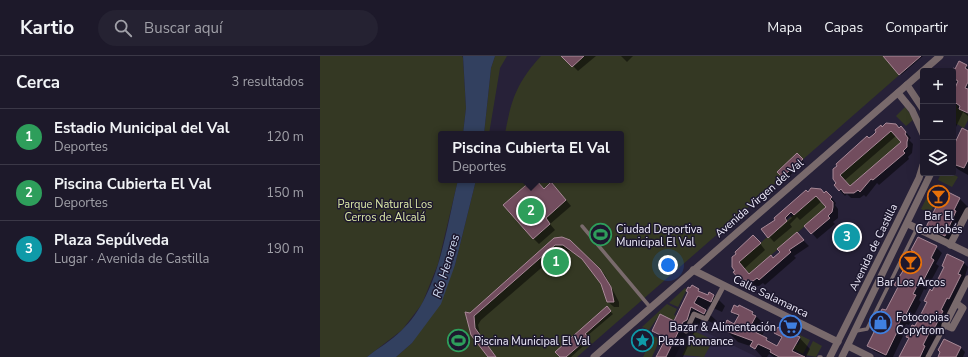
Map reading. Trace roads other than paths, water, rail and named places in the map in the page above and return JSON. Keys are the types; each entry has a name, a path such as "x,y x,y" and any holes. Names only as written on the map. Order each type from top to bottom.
{"street":[{"name":"Avenida Virgen del Val","path":"594,357 940,56"},
{"path":"907,85 920,104"},
{"path":"898,93 912,110 920,127"},
{"name":"Avenida de Castilla","path":"830,357 920,175"},
{"name":"Avenida de Castilla","path":"842,357 908,224 930,176"},
{"path":"950,245 968,210"},
{"path":"908,224 968,253"},
{"name":"Calle Salamanca","path":"694,270 838,341"},
{"path":"928,357 968,279"},
{"path":"686,331 694,314 706,319 724,285"},
{"path":"838,341 845,338 848,346 870,357"}],"lane":[{"path":"582,226 650,308"},
{"path":"855,331 867,329 917,228"}],"water":[{"path":"463,56 495,56 491,68 484,131 463,131 466,108"},
{"name":"Río Henares","path":"457,183 475,183 455,265 441,304 412,343 396,357 367,357 393,338 414,316 433,280 445,240"}],"place":[{"name":"Bar El Cordobés","path":"939,196"},
{"name":"Piscina Cubierta El Val","path":"531,211"},
{"name":"Ciudad Deportiva Municipal El Val","path":"601,235"},
{"name":"Plaza Sepúlveda","path":"847,237"},
{"name":"Estadio Municipal del Val","path":"556,262"},
{"name":"Bar Los Arcos","path":"911,262"},
{"name":"Fotocopias Copytrom","path":"881,323"},
{"name":"Bazar & Alimentación","path":"791,327"},
{"name":"Piscina Municipal El Val","path":"458,341"},
{"name":"Plaza Romance","path":"642,341"}],"park label":[{"name":"Parque Natural Los Cerros de Alcalá","path":"385,210"}]}
